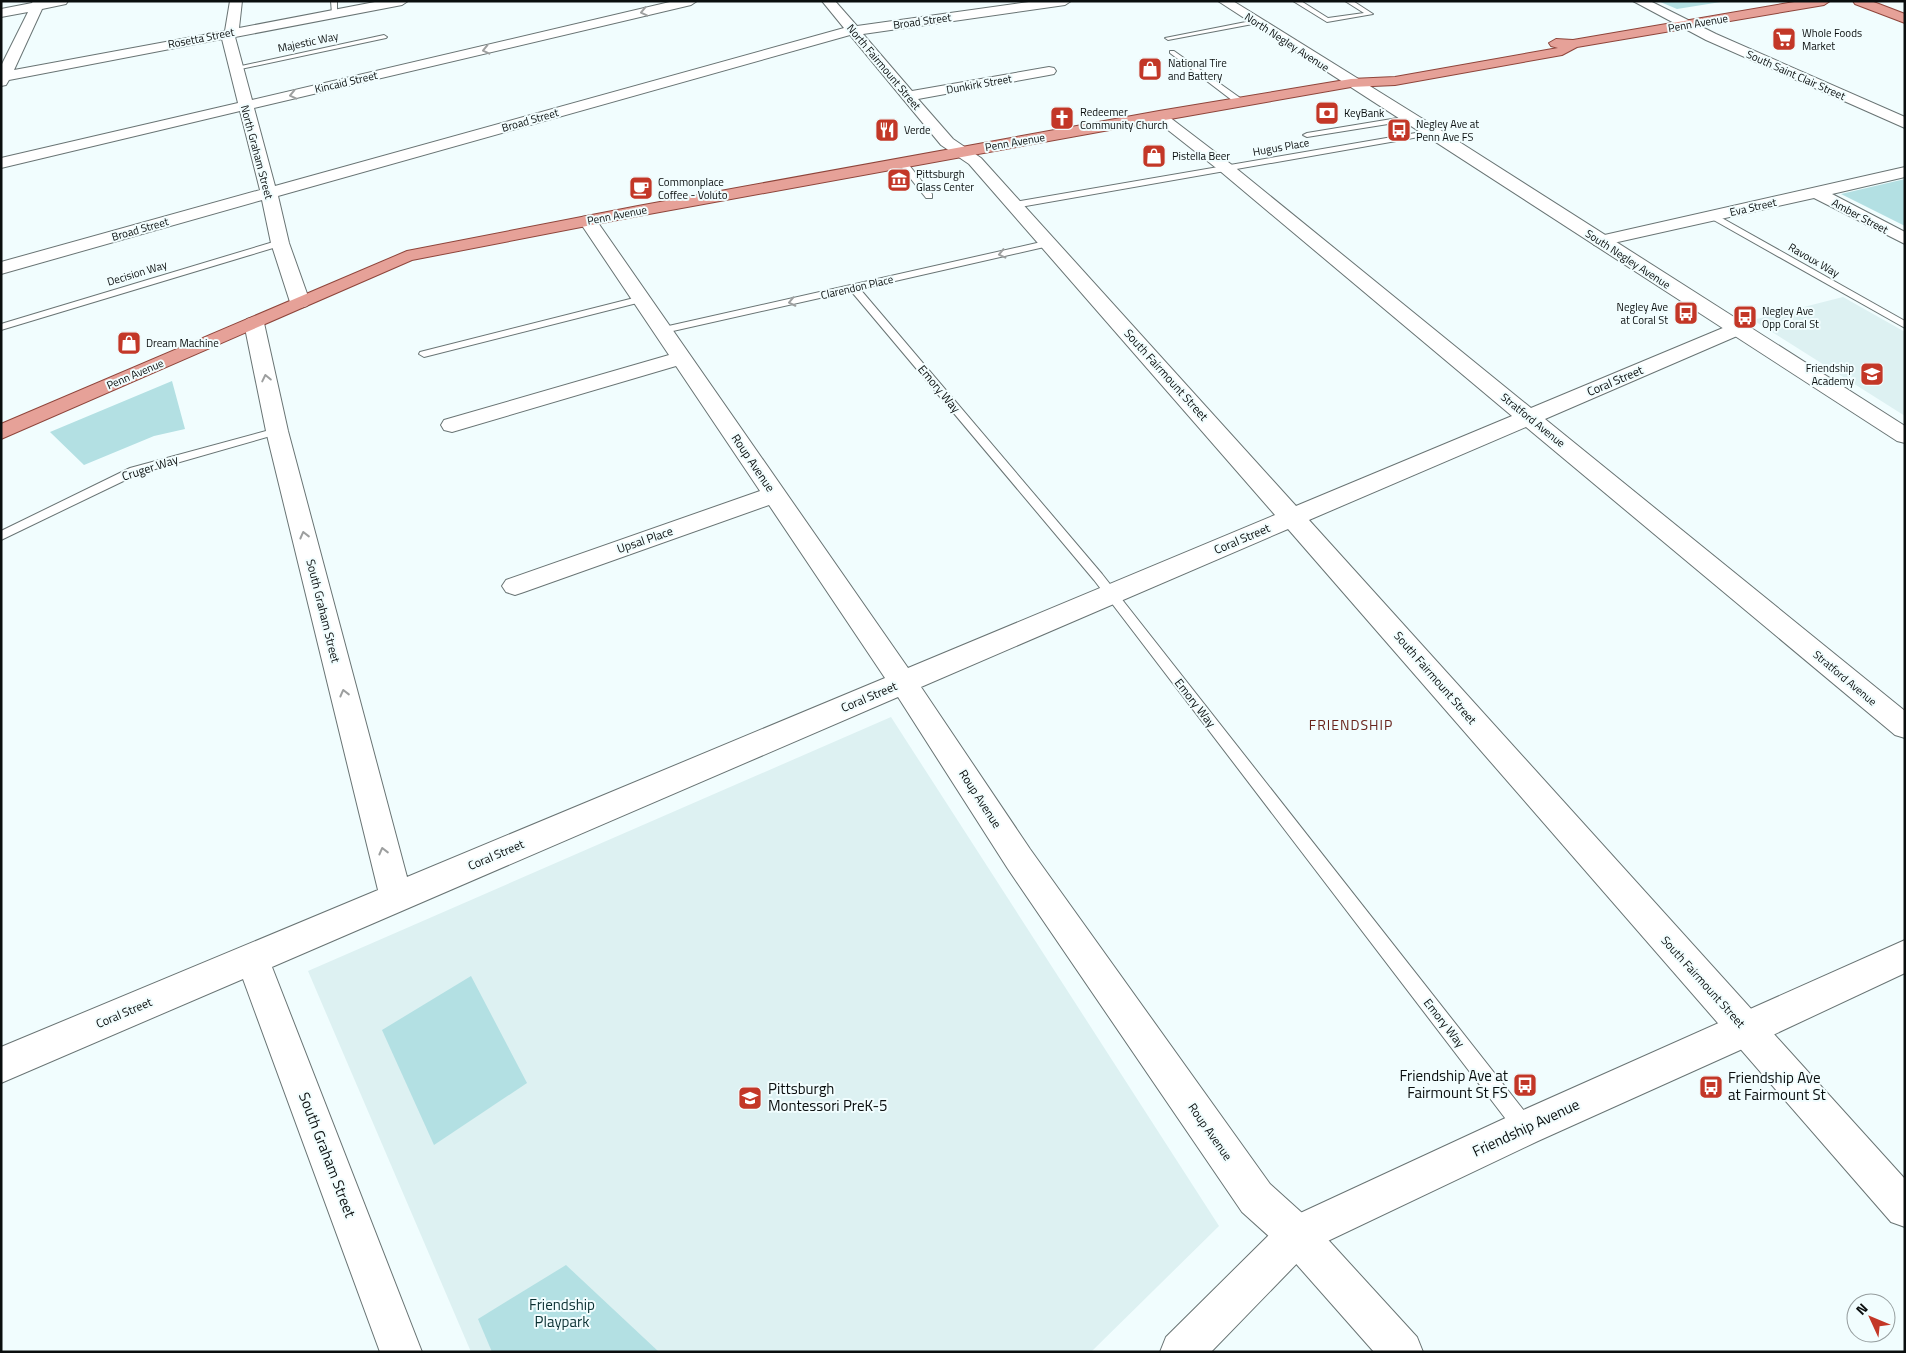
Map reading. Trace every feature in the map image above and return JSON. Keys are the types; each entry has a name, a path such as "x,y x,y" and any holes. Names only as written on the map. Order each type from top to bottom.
{"main road":[{"name":"Penn Avenue","path":"1,432 407,256 962,151 1351,83 1381,73 1553,43 1573,44 1824,1"},
{"path":"1859,1 1905,19"}],"street":[{"path":"1,12 62,1"},
{"name":"North Graham Street","path":"236,1 228,37 269,193 280,243 300,302"},
{"name":"Rosetta Street","path":"2,78 230,33 334,7 402,1"},
{"name":"Kincaid Street","path":"1,163 691,1"},
{"name":"North Fairmount Street","path":"828,1 947,142 962,151"},
{"name":"Broad Street","path":"1,268 832,35 1065,1"},
{"name":"North Negley Avenue","path":"1224,1 1351,83"},
{"name":"South Saint Clair Street","path":"1639,1 1711,37 1901,119"},
{"path":"2,78 38,4"},
{"name":"Dunkirk Street","path":"908,96 1050,71"},
{"name":"South Negley Avenue","path":"1351,83 1432,132 1905,436"},
{"name":"Stratford Avenue","path":"1159,116 1226,168 1905,727"},
{"name":"South Fairmount Street","path":"962,151 975,161 1050,243 1905,1208"},
{"name":"Eva Street","path":"1600,241 1905,172"},
{"name":"Amber Street","path":"1816,192 1905,239"},
{"name":"Roup Avenue","path":"588,221 664,330 1019,859 1256,1198 1297,1235 1402,1352"},
{"name":"South Graham Street","path":"254,323 277,431 396,898"},
{"name":"Coral Street","path":"1,1065 1737,329"},
{"path":"452,425 682,358"},
{"name":"Upsal Place","path":"515,586 774,495"},
{"name":"Friendship Avenue","path":"1181,1352 1297,1235 1525,1128 1746,1030 1905,956"},
{"name":"South Graham Street","path":"252,959 401,1352"}],"lane":[{"path":"1296,1 1327,20 1370,14 1348,1"},
{"path":"1168,38 1256,22"},
{"name":"Majestic Way","path":"236,68 384,37"},
{"path":"1172,52 1240,102"},
{"path":"1307,135 1410,118"},
{"name":"Hugus Place","path":"1015,205 1432,132"},
{"path":"902,162 930,196"},
{"name":"Ravoux Way","path":"1712,216 1905,325"},
{"name":"Decision Way","path":"1,327 280,243"},
{"name":"Clarendon Place","path":"664,330 1050,243"},
{"name":"Emory Way","path":"854,288 1098,577 1525,1128"},
{"path":"424,354 642,299"},
{"name":"Cruger Way","path":"1,536 134,471 277,431"}],"shaded area":[{"name":"Friendship Academy","path":"1843,297 1905,332 1905,416 1753,320"},
{"name":"Pittsburgh Montessori PreK-5","path":"891,717 1219,1226 1091,1352 471,1352 308,971"}],"green space":[{"path":"1658,1 1727,1 1677,9"},
{"path":"1905,179 1905,226 1841,194"},
{"path":"172,381 185,429 154,436 84,465 50,432"},
{"path":"471,976 527,1083 434,1145 382,1030"},
{"name":"Friendship Playpark","path":"566,1265 659,1352 492,1352 478,1319"}],"place":[{"name":"Whole Foods Market","path":"1784,39"},
{"name":"National Tire and Battery","path":"1150,69"},
{"name":"KeyBank","path":"1327,113"},
{"name":"Redeemer Community Church","path":"1062,118"},
{"name":"Verde","path":"887,130"},
{"name":"Negley Ave at Penn Ave FS","path":"1399,130"},
{"name":"Pistella Beer","path":"1154,156"},
{"name":"Pittsburgh Glass Center","path":"899,180"},
{"name":"Commonplace Coffee - Voluto","path":"641,188"},
{"name":"Negley Ave at Coral St","path":"1686,313"},
{"name":"Negley Ave Opp Coral St","path":"1745,317"},
{"name":"Dream Machine","path":"129,343"},
{"name":"Friendship Academy","path":"1872,374"},
{"name":"Friendship Ave at Fairmount St FS","path":"1525,1085"},
{"name":"Friendship Ave at Fairmount St","path":"1711,1087"},
{"name":"Pittsburgh Montessori PreK-5","path":"750,1098"}],"district":[{"name":"FRIENDSHIP","path":"1351,725"}]}
